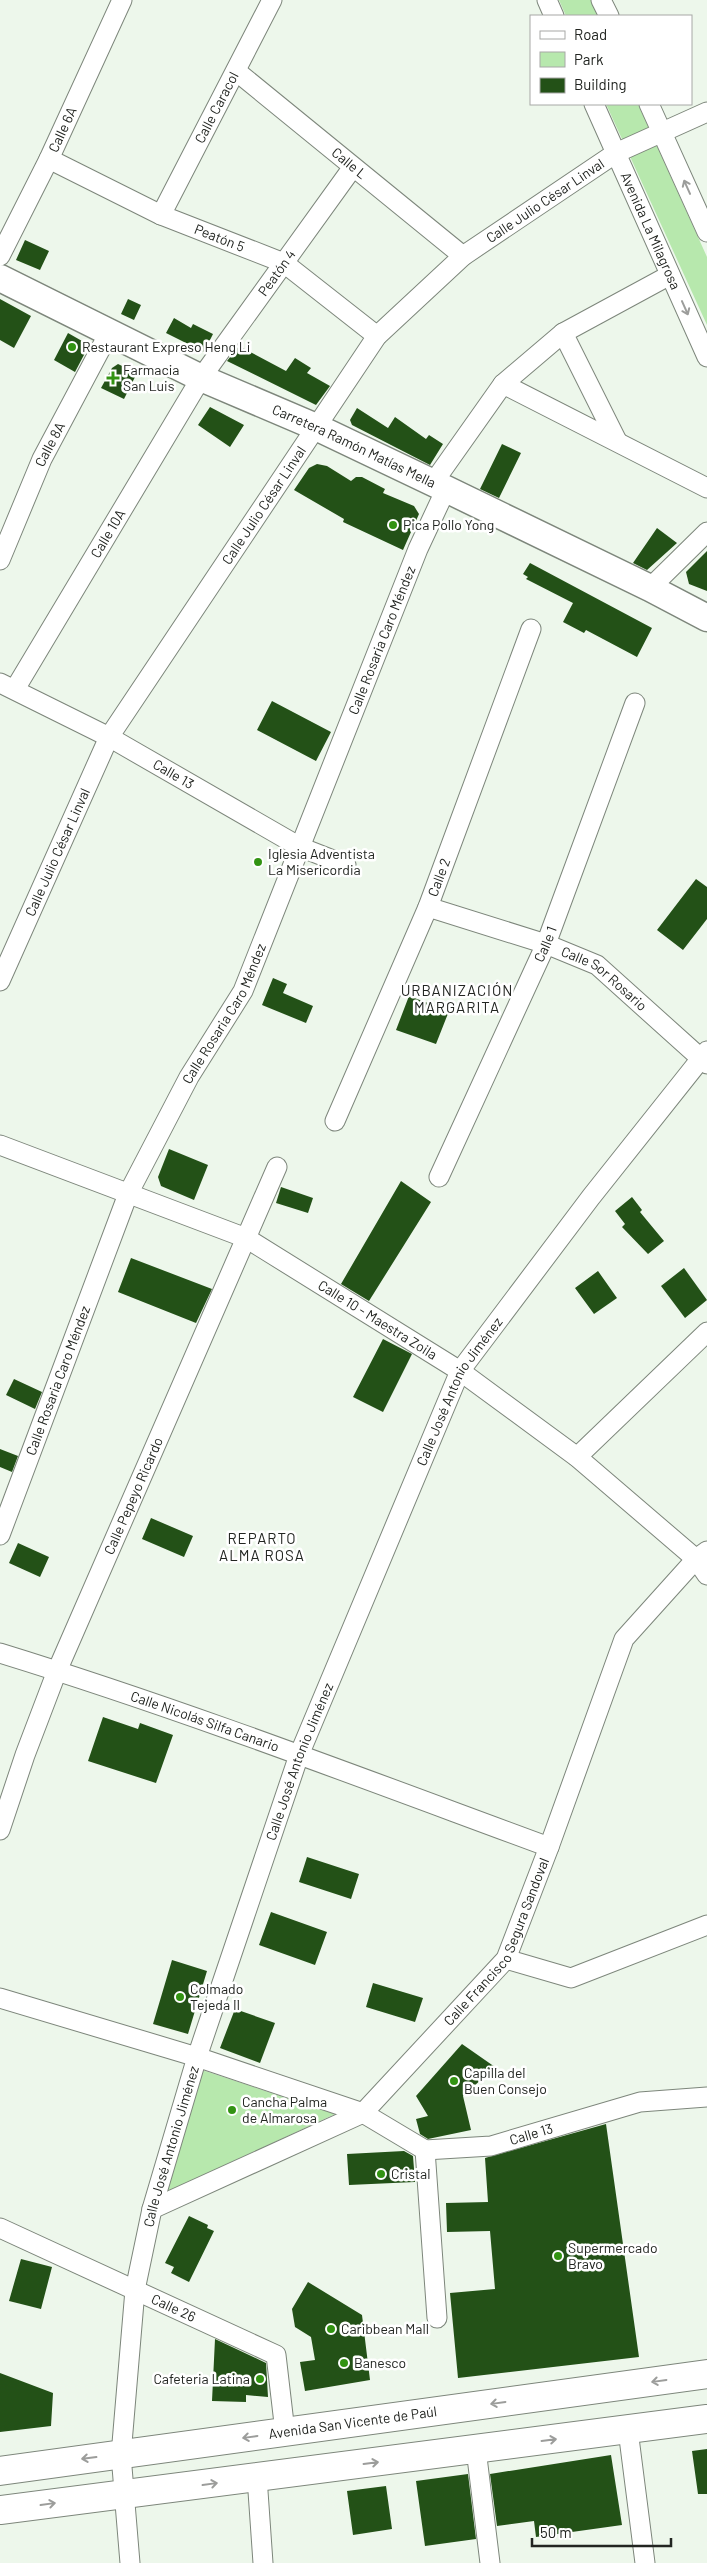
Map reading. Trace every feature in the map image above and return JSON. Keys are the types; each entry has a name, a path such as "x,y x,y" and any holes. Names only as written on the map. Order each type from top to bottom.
{"main road":[{"name":"Carretera Ramón Matías Mella","path":"0,278 201,378 316,427 650,588 707,618"},
{"name":"Avenida San Vicente de Paúl","path":"0,2471 707,2374"},
{"path":"0,2510 707,2419"}],"street":[{"name":"Calle 6A","path":"0,256 49,159 122,0"},
{"name":"Calle Caracol","path":"161,215 272,0"},
{"path":"547,0 554,15"},
{"path":"601,0 608,15"},
{"name":"Calle L","path":"236,71 463,256"},
{"name":"Avenida La Milagrosa","path":"594,105 707,357"},
{"path":"649,105 707,232"},
{"name":"Calle Julio César Linval","path":"0,981 109,737 377,336 463,256 616,153 707,112"},
{"name":"Peatón 5","path":"49,159 161,215 284,263 377,336"},
{"name":"Peatón 4","path":"201,378 353,167"},
{"name":"Calle Rosaria Caro Méndez","path":"0,1535 128,1194 189,1077 243,991 418,550 439,486 503,384 563,333 670,275"},
{"name":"Calle 8A","path":"0,560 42,459 109,333"},
{"path":"563,333 617,441"},
{"name":"Calle 10A","path":"7,686 201,378"},
{"path":"503,384 707,488"},
{"path":"650,588 707,532"},
{"name":"Calle 2","path":"335,1121 428,906 531,629"},
{"name":"Calle 13","path":"7,686 109,737 300,847 346,865"},
{"name":"Calle 1","path":"439,1178 546,944 635,704"},
{"name":"Calle Sor Rosario","path":"428,906 546,944 597,965 705,1057"},
{"name":"Calle José Antonio Jiménez","path":"130,2563 121,2455 135,2290 152,2209 197,2057 299,1755 460,1371 591,1197 705,1057"},
{"name":"Calle 10 - Maestra Zoila","path":"0,1145 246,1238 460,1371 577,1457 701,1555 707,1575"},
{"name":"Calle Pepeyo Ricardo","path":"0,1830 57,1671 277,1167"},
{"path":"577,1457 707,1332"},
{"name":"Calle Francisco Segura Sandoval","path":"152,2209 364,2113 506,1959 549,1847 624,1639 701,1555"},
{"name":"Calle Nicolás Silfa Canario","path":"0,1653 299,1755 549,1847"},
{"path":"506,1959 564,1977 576,1977 707,1925"},
{"path":"0,1998 197,2057 364,2113 425,2150 437,2318"},
{"name":"Calle 13","path":"425,2150 491,2146 640,2102 707,2097"},
{"name":"Calle 26","path":"0,2228 276,2355 286,2432"},
{"path":"628,2430 645,2563"},
{"path":"476,2449 490,2563"},
{"path":"257,2478 263,2563"}],"green space":[{"path":"559,0 591,0 598,15 566,15"},
{"path":"606,105 638,105 707,257 707,325"},
{"path":"202,2070 335,2114 165,2193"}],"building":[{"path":"25,240 49,251 40,270 16,260"},
{"path":"0,299 31,316 14,348 0,340"},
{"path":"128,299 141,305 134,320 121,314"},
{"path":"174,318 191,328 193,324 213,334 204,352 166,333"},
{"name":"Restaurant Expreso Heng Li","path":"68,333 82,341 85,353 75,372 54,360"},
{"path":"239,346 286,371 295,358 311,368 307,373 330,386 316,405 227,361"},
{"path":"118,364 137,373 124,399 101,388 112,368"},
{"path":"210,407 244,425 230,447 198,425"},
{"path":"357,408 388,428 395,417 426,439 429,435 443,444 430,465 352,425 350,420"},
{"path":"502,444 521,453 499,498 480,489"},
{"path":"317,464 327,466 351,481 356,477 362,477 385,489 383,493 414,506 419,514 403,550 343,522 344,519 294,490 309,468"},
{"path":"657,528 677,543 647,570 633,563"},
{"path":"707,551 707,591 689,584 686,572"},
{"path":"530,563 652,628 637,657 586,630 584,633 563,622 573,603 526,579 528,577 523,574"},
{"path":"272,701 331,732 316,761 257,730"},
{"path":"696,879 707,887 707,919 683,950 657,930"},
{"path":"273,978 287,984 283,993 313,1006 306,1023 262,1005"},
{"path":"409,996 449,1011 436,1044 396,1030"},
{"path":"169,1149 208,1165 194,1200 161,1186 158,1177"},
{"path":"401,1181 431,1202 369,1301 341,1284"},
{"path":"281,1187 313,1198 308,1213 276,1203"},
{"path":"632,1197 642,1210 640,1212 664,1241 648,1254 622,1227 625,1224 615,1211"},
{"path":"131,1258 212,1289 196,1323 118,1292"},
{"path":"684,1268 707,1300 685,1318 661,1286"},
{"path":"598,1271 617,1298 594,1314 575,1288"},
{"path":"383,1339 412,1354 383,1412 353,1397"},
{"path":"14,1379 42,1392 35,1409 6,1395"},
{"path":"0,1449 18,1456 12,1472 0,1467"},
{"path":"151,1518 193,1536 184,1557 142,1539"},
{"path":"18,1543 49,1557 40,1577 9,1563"},
{"path":"103,1717 138,1729 140,1723 173,1735 156,1783 88,1761"},
{"path":"307,1857 359,1874 351,1899 299,1882"},
{"path":"271,1912 327,1932 315,1965 259,1945"},
{"name":"Colmado Tejeda II","path":"172,1960 207,1971 188,2034 153,2024"},
{"path":"373,1983 423,1998 415,2022 366,2007"},
{"path":"235,2009 275,2023 260,2063 220,2048"},
{"name":"Capilla del Buen Consejo","path":"462,2044 495,2067 463,2096 471,2130 428,2139 420,2134 416,2119 428,2116 416,2096"},
{"name":"Supermercado Bravo","path":"606,2124 639,2357 458,2378 450,2293 495,2289 490,2231 447,2232 446,2203 488,2202 485,2158"},
{"name":"Cristal","path":"404,2151 413,2156 415,2182 349,2185 347,2154"},
{"path":"189,2216 208,2225 207,2228 214,2231 189,2282 171,2273 174,2267 165,2263"},
{"path":"21,2259 52,2267 41,2309 9,2301"},
{"name":"Caribbean Mall","path":"308,2282 362,2315 370,2380 305,2391 300,2362 315,2360 311,2337 295,2327 292,2309"},
{"path":"215,2339 266,2363 268,2397 246,2395 246,2402 212,2401"},
{"path":"0,2373 53,2393 51,2426 0,2432"},
{"path":"707,2449 707,2494 698,2494 692,2451"},
{"path":"611,2455 622,2525 536,2537 534,2521 497,2526 490,2474"},
{"path":"468,2474 476,2539 425,2546 416,2481"},
{"path":"386,2486 392,2529 353,2535 347,2491"}],"place":[{"name":"Restaurant Expreso Heng Li","path":"72,347"},
{"name":"Farmacia San Luis","path":"113,378"},
{"name":"Pica Pollo Yong","path":"393,525"},
{"name":"Iglesia Adventista La Misericordia","path":"258,862"},
{"name":"Colmado Tejeda II","path":"180,1997"},
{"name":"Capilla del Buen Consejo","path":"454,2081"},
{"name":"Cancha Palma de Almarosa","path":"232,2110"},
{"name":"Cristal","path":"381,2174"},
{"name":"Supermercado Bravo","path":"558,2256"},
{"name":"Caribbean Mall","path":"331,2329"},
{"name":"Banesco","path":"344,2363"},
{"name":"Cafeteria Latina","path":"260,2379"}],"district":[{"name":"URBANIZACIÓN MARGARITA","path":"457,1000"},
{"name":"REPARTO ALMA ROSA","path":"262,1548"}]}
